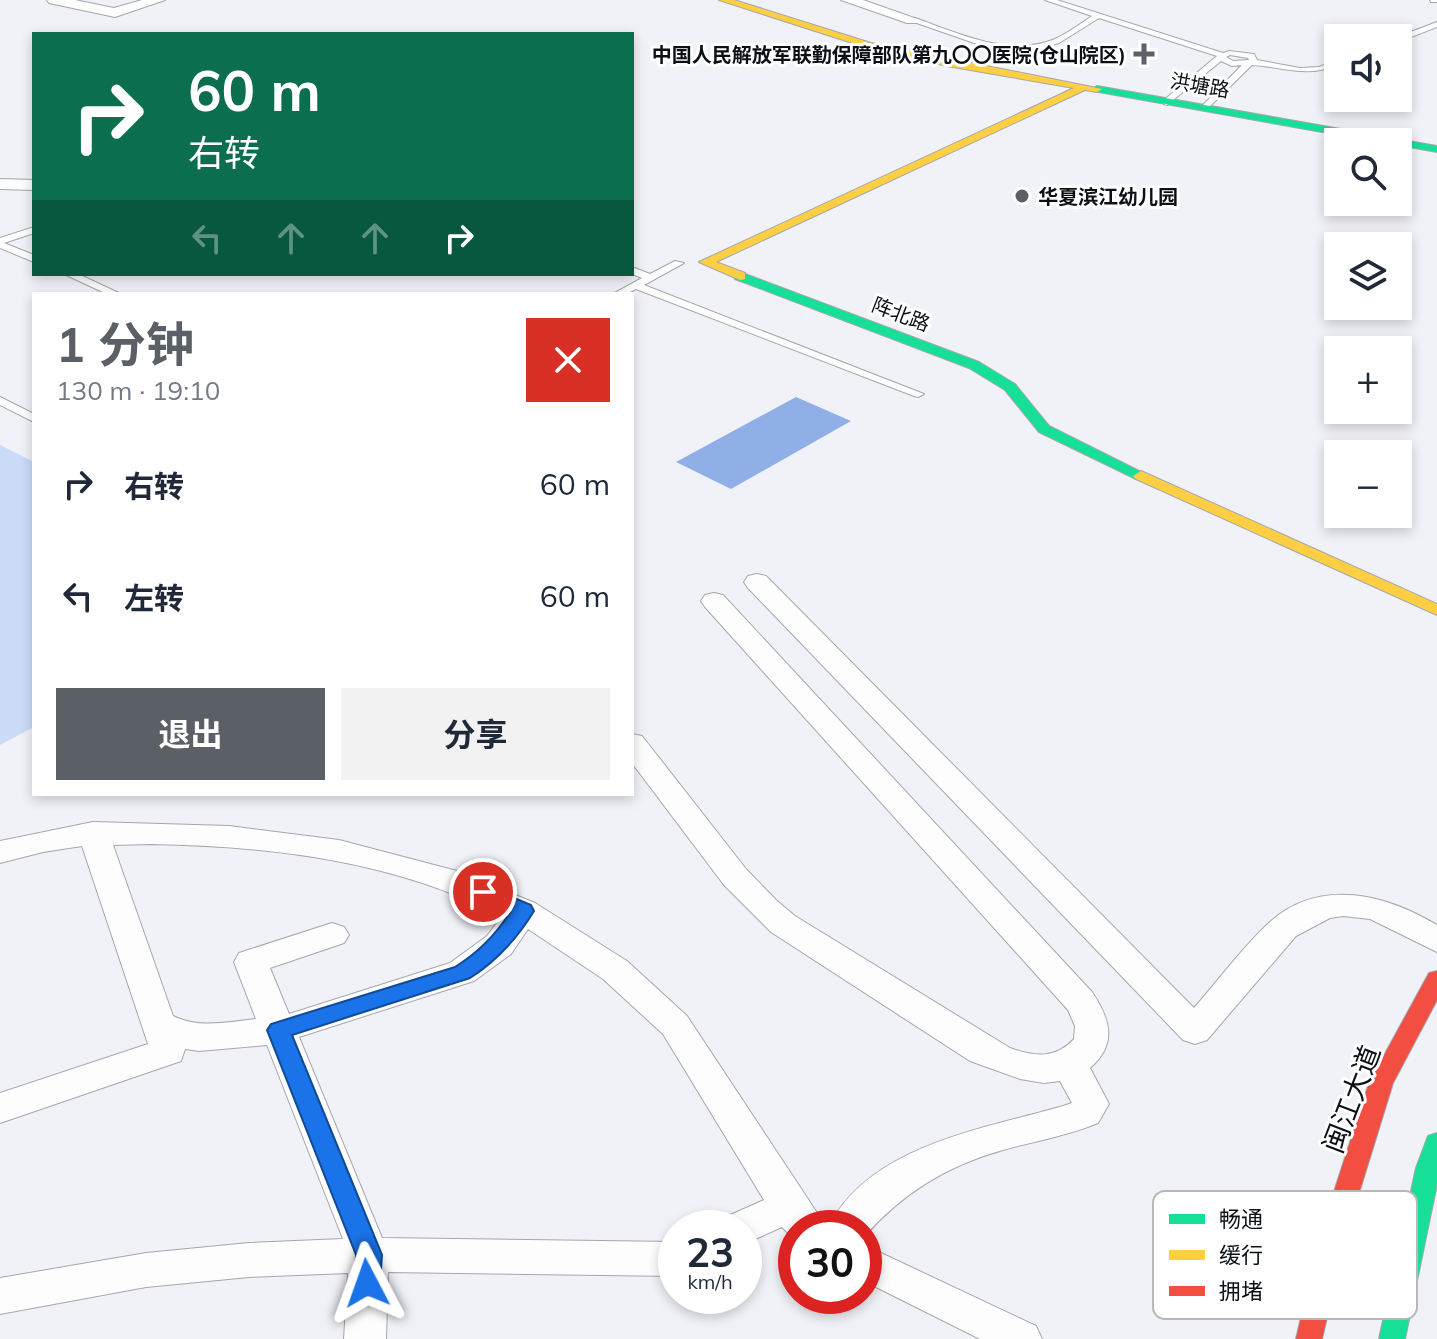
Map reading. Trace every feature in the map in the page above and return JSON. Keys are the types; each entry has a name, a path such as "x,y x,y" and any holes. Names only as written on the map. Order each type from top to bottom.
{"street":[{"path":"54,0 115,13 158,0"},
{"name":"洪塘路","path":"724,0 879,48 1081,89 1437,149"},
{"path":"848,0 912,20"},
{"name":"阵北路","path":"1081,89 705,262 974,365 1010,387 1044,429 1060,439 1437,610"},
{"path":"0,184 32,185"},
{"path":"757,582 1195,1031 1284,928 1302,915 1320,908 1359,903 1378,908 1437,940"},
{"path":"1406,596 1437,617"},
{"path":"634,746 750,895 783,924 1005,1062 1046,1069 1068,1064 1088,1046 1094,1033 1089,1015 1080,1001 714,601"},
{"path":"0,852 50,838 93,833 216,835 320,847 433,874 483,892 523,911 605,963 660,1007 675,1025 794,1210"},
{"path":"0,1108 168,1051 93,833"},
{"path":"159,1024 181,1035 199,1038 279,1030 462,972 499,945 523,911"},
{"path":"332,935 251,962 369,1255 365,1339"},
{"name":"闽江大道","path":"1347,1191 1381,1083 1437,979"},
{"path":"862,1210 885,1191 938,1158 972,1144 1085,1113 1091,1104 1088,1094 1068,1064"},
{"path":"1417,1220 1428,1168 1437,1143"},
{"path":"0,1296 196,1263 369,1255 658,1259"},
{"path":"882,1271 1021,1339"},
{"name":"闽江大道","path":"1309,1339 1314,1319"},
{"path":"1392,1339 1396,1319"}],"lane":[{"path":"1049,0 1221,56 1246,55 1251,63"},
{"path":"912,20 984,43 1025,47 1057,41 1098,16"},
{"path":"1412,34 1437,24"},
{"path":"1167,102 1221,56"},
{"path":"1251,63 1307,70 1324,66"},
{"path":"1205,108 1251,63"},
{"path":"0,243 32,231"},
{"path":"0,243 32,258"},
{"path":"622,292 679,263"},
{"path":"634,271 652,278"},
{"path":"74,276 111,292"},
{"path":"636,285 918,394"},
{"path":"0,400 32,418"}],"shaded area":[{"path":"0,445 32,461 32,728 0,745"}],"water":[{"path":"796,397 851,421 731,489 676,462"}],"traffic: fast":[{"path":"1097,89 1437,149"},
{"path":"740,276 974,365 1010,387 1044,429 1141,476"},
{"path":"1417,1220 1428,1168 1437,1143"},
{"path":"1392,1339 1396,1319"}],"traffic: slow":[{"path":"724,0 868,45 947,63 1097,89"},
{"path":"740,276 705,262 1081,89"},
{"path":"1141,476 1437,610"}],"traffic: jam":[{"path":"1347,1191 1381,1083 1437,979"},
{"path":"1309,1339 1314,1319"}],"place":[{"name":"中国人民解放军联勤保障部队第九〇〇医院(仓山院区)","path":"1144,54"},
{"name":"华夏滨江幼儿园","path":"1022,196"}],"route":[{"path":"367,1283 369,1255 279,1030 462,972 484,959 499,945 523,911 483,892"}]}
